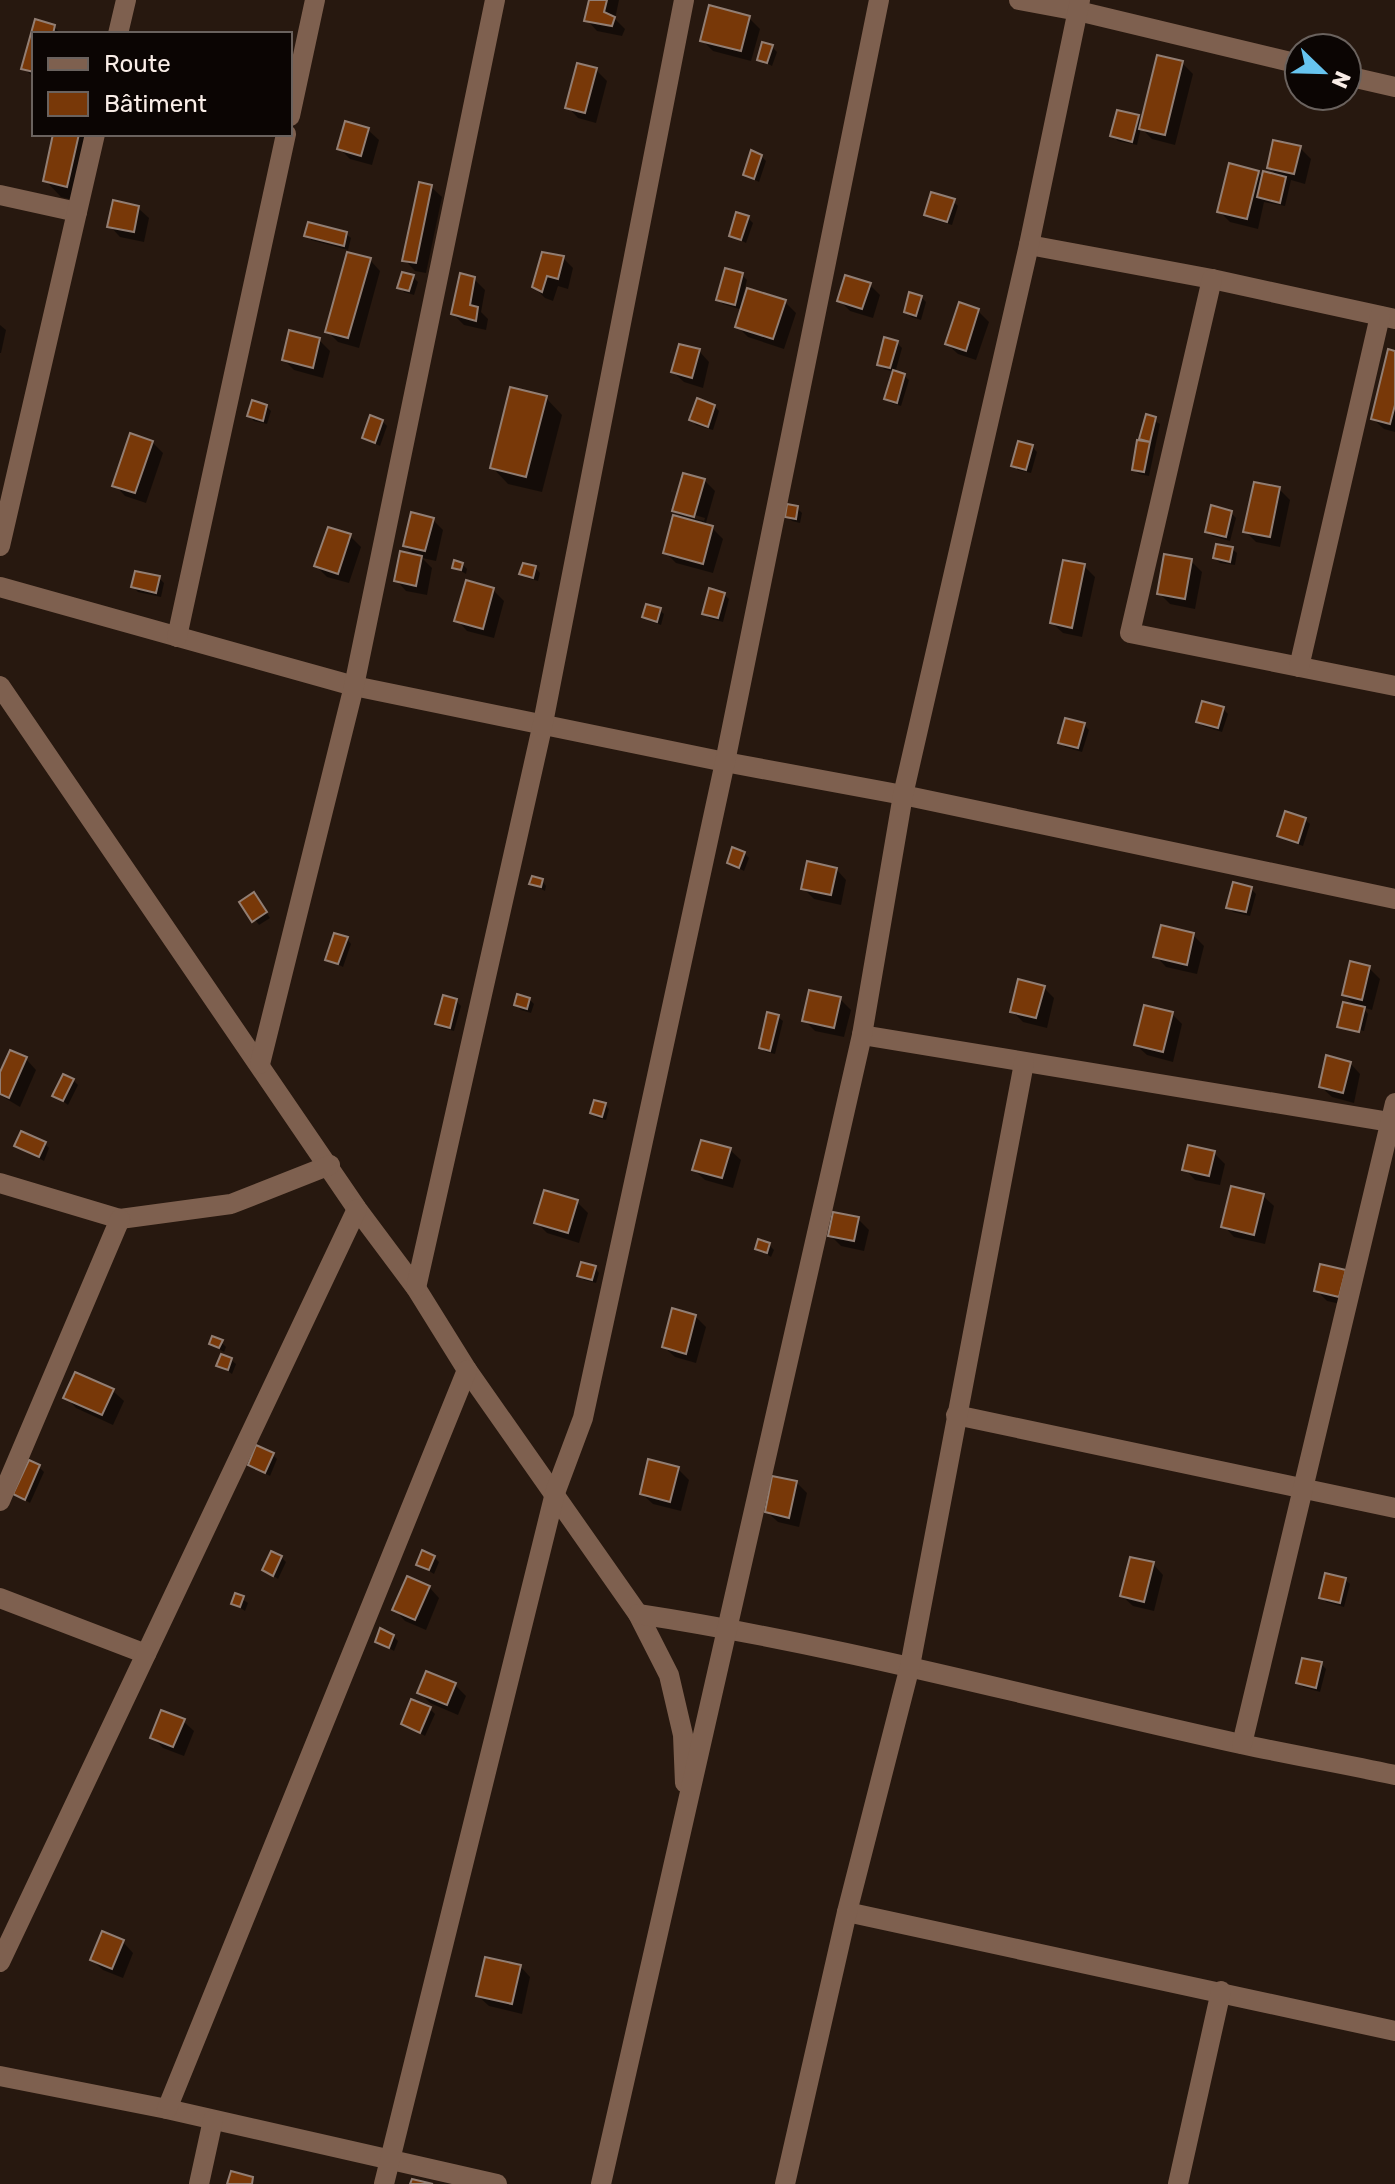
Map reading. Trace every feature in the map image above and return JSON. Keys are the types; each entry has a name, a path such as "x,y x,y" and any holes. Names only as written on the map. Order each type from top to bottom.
{"street":[{"path":"118,32 126,0"},
{"path":"292,107 315,0"},
{"path":"260,1064 354,686 495,0"},
{"path":"416,1288 543,723 684,0"},
{"path":"384,2184 555,1493 583,1418 725,762 879,0"},
{"path":"1019,0 1079,6 1283,60"},
{"path":"601,2184 862,1035 903,795 1029,245 1079,6"},
{"path":"1363,80 1395,87"},
{"path":"0,546 95,136"},
{"path":"177,637 286,136"},
{"path":"0,195 77,212"},
{"path":"1029,245 1212,279 1387,318 1299,667"},
{"path":"1212,279 1130,633 1395,686"},
{"path":"0,587 354,686 903,795 1395,899"},
{"path":"0,686 330,1165 357,1209 416,1288 467,1370 638,1614 669,1675 683,1735 686,1811"},
{"path":"862,1035 1024,1063 1393,1113 1242,1744"},
{"path":"785,2184 847,1912 910,1666 1024,1063"},
{"path":"0,1183 120,1219 231,1204 330,1165"},
{"path":"0,1962 357,1209"},
{"path":"0,1501 120,1219"},
{"path":"167,2109 467,1370"},
{"path":"956,1415 1395,1508"},
{"path":"0,1598 146,1654"},
{"path":"638,1614 727,1627 910,1666 1242,1744 1395,1775"},
{"path":"847,1912 1395,2031"},
{"path":"1178,2184 1221,1991"},
{"path":"0,2076 167,2109 497,2184"},
{"path":"199,2184 213,2120"}],"building":[{"path":"589,0 607,0 604,12 615,17 612,26 584,21"},
{"path":"709,5 750,16 741,51 700,41"},
{"path":"35,19 55,25 53,32 32,32 32,72 21,69"},
{"path":"762,42 773,45 767,63 757,60"},
{"path":"1157,55 1183,61 1165,135 1139,129"},
{"path":"577,63 597,68 585,113 565,108"},
{"path":"1117,110 1139,115 1132,142 1110,136"},
{"path":"345,121 369,128 361,156 337,149"},
{"path":"53,136 79,136 67,187 43,181"},
{"path":"1273,140 1301,146 1294,174 1267,168"},
{"path":"751,150 762,155 754,179 743,175"},
{"path":"1229,163 1259,171 1247,219 1217,212"},
{"path":"1263,171 1286,177 1280,203 1257,197"},
{"path":"419,182 432,185 416,263 402,261"},
{"path":"931,192 955,199 947,222 924,215"},
{"path":"113,200 139,206 134,232 107,227"},
{"path":"736,212 749,216 741,240 729,236"},
{"path":"308,222 347,232 344,246 304,236"},
{"path":"347,252 371,258 348,338 325,332"},
{"path":"542,252 564,256 558,279 547,276 542,292 532,287"},
{"path":"725,268 743,273 735,305 716,300"},
{"path":"402,272 414,275 409,291 397,288"},
{"path":"460,273 475,277 470,305 478,307 476,321 451,314"},
{"path":"845,275 871,283 862,309 837,301"},
{"path":"747,288 786,300 773,339 735,327"},
{"path":"909,292 922,296 916,316 904,312"},
{"path":"959,302 979,309 966,351 945,344"},
{"path":"289,330 320,338 313,368 282,360"},
{"path":"884,337 898,341 890,368 877,365"},
{"path":"679,344 700,349 692,378 671,372"},
{"path":"1388,349 1395,351 1395,405 1390,424 1371,419"},
{"path":"893,370 905,374 897,403 884,399"},
{"path":"510,387 547,396 526,477 490,468"},
{"path":"697,398 715,405 708,427 689,420"},
{"path":"252,400 267,405 263,421 247,416"},
{"path":"1146,414 1156,417 1150,442 1139,439"},
{"path":"370,415 383,420 375,443 362,438"},
{"path":"130,433 153,441 135,493 112,486"},
{"path":"1137,440 1150,442 1144,472 1132,470"},
{"path":"1018,441 1033,445 1026,470 1011,466"},
{"path":"683,473 705,479 694,517 672,511"},
{"path":"1254,482 1280,487 1270,537 1243,532"},
{"path":"787,504 798,506 796,519 785,517"},
{"path":"1211,505 1232,511 1226,537 1205,532"},
{"path":"411,512 434,518 425,551 403,546"},
{"path":"673,515 713,526 703,564 663,553"},
{"path":"328,527 351,534 338,574 314,566"},
{"path":"1216,544 1233,547 1230,562 1213,558"},
{"path":"400,551 422,556 416,586 394,581"},
{"path":"1164,554 1192,559 1185,599 1157,594"},
{"path":"454,560 463,563 461,570 452,568"},
{"path":"1063,560 1085,564 1072,628 1050,623"},
{"path":"523,563 536,566 533,578 519,574"},
{"path":"135,571 160,576 156,593 131,587"},
{"path":"466,580 494,588 483,629 454,621"},
{"path":"709,588 725,593 718,618 702,614"},
{"path":"646,604 661,608 657,622 642,617"},
{"path":"1202,701 1224,707 1218,728 1196,722"},
{"path":"1065,718 1085,723 1078,748 1058,743"},
{"path":"1285,811 1306,818 1298,843 1277,836"},
{"path":"732,847 745,852 739,868 727,863"},
{"path":"807,861 837,868 831,895 801,889"},
{"path":"532,876 543,879 541,887 529,884"},
{"path":"1233,882 1252,887 1246,912 1226,908"},
{"path":"254,892 267,912 252,922 239,902"},
{"path":"1161,925 1194,933 1187,965 1153,957"},
{"path":"334,933 348,937 338,964 325,960"},
{"path":"1350,961 1370,966 1362,1000 1342,995"},
{"path":"1018,979 1045,986 1036,1018 1010,1012"},
{"path":"809,990 841,997 834,1028 802,1021"},
{"path":"517,994 530,998 527,1009 514,1005"},
{"path":"443,995 457,999 450,1028 435,1024"},
{"path":"1343,1002 1365,1007 1359,1032 1337,1027"},
{"path":"1144,1005 1173,1012 1163,1052 1134,1045"},
{"path":"767,1012 779,1015 770,1051 759,1048"},
{"path":"10,1050 27,1057 9,1098 0,1094 0,1072"},
{"path":"1326,1055 1351,1062 1343,1093 1319,1087"},
{"path":"63,1074 74,1079 63,1101 52,1096"},
{"path":"594,1100 606,1103 602,1117 590,1113"},
{"path":"21,1131 46,1142 39,1157 14,1146"},
{"path":"701,1140 731,1148 722,1178 692,1170"},
{"path":"1188,1145 1215,1151 1209,1176 1182,1170"},
{"path":"1231,1186 1264,1194 1254,1235 1221,1227"},
{"path":"544,1190 578,1200 568,1233 534,1223"},
{"path":"833,1212 859,1217 854,1241 828,1236"},
{"path":"758,1239 770,1243 767,1253 755,1249"},
{"path":"581,1262 596,1266 592,1280 577,1276"},
{"path":"1320,1264 1346,1270 1339,1297 1314,1291"},
{"path":"672,1308 696,1315 686,1354 662,1347"},
{"path":"212,1336 223,1340 219,1348 209,1344"},
{"path":"221,1354 232,1358 228,1370 216,1366"},
{"path":"75,1372 114,1389 102,1415 63,1398"},
{"path":"256,1445 274,1453 265,1473 248,1465"},
{"path":"648,1459 679,1467 670,1502 640,1494"},
{"path":"29,1460 40,1465 25,1500 13,1494"},
{"path":"772,1476 797,1481 789,1518 765,1512"},
{"path":"422,1550 435,1556 429,1570 416,1565"},
{"path":"271,1551 282,1556 273,1576 262,1570"},
{"path":"1130,1557 1154,1562 1144,1602 1120,1596"},
{"path":"1325,1573 1346,1578 1340,1603 1319,1598"},
{"path":"407,1576 430,1586 415,1620 392,1610"},
{"path":"235,1593 244,1596 240,1607 231,1604"},
{"path":"380,1628 394,1635 389,1648 375,1642"},
{"path":"1302,1658 1322,1662 1316,1688 1296,1683"},
{"path":"426,1671 456,1683 447,1705 417,1693"},
{"path":"411,1699 431,1707 420,1733 401,1724"},
{"path":"161,1710 185,1719 173,1747 150,1738"},
{"path":"102,1931 124,1940 112,1969 90,1960"},
{"path":"485,1957 521,1965 512,2004 476,1996"},
{"path":"231,2171 253,2177 252,2184 227,2184"},
{"path":"412,2179 433,2184 410,2184"}]}
